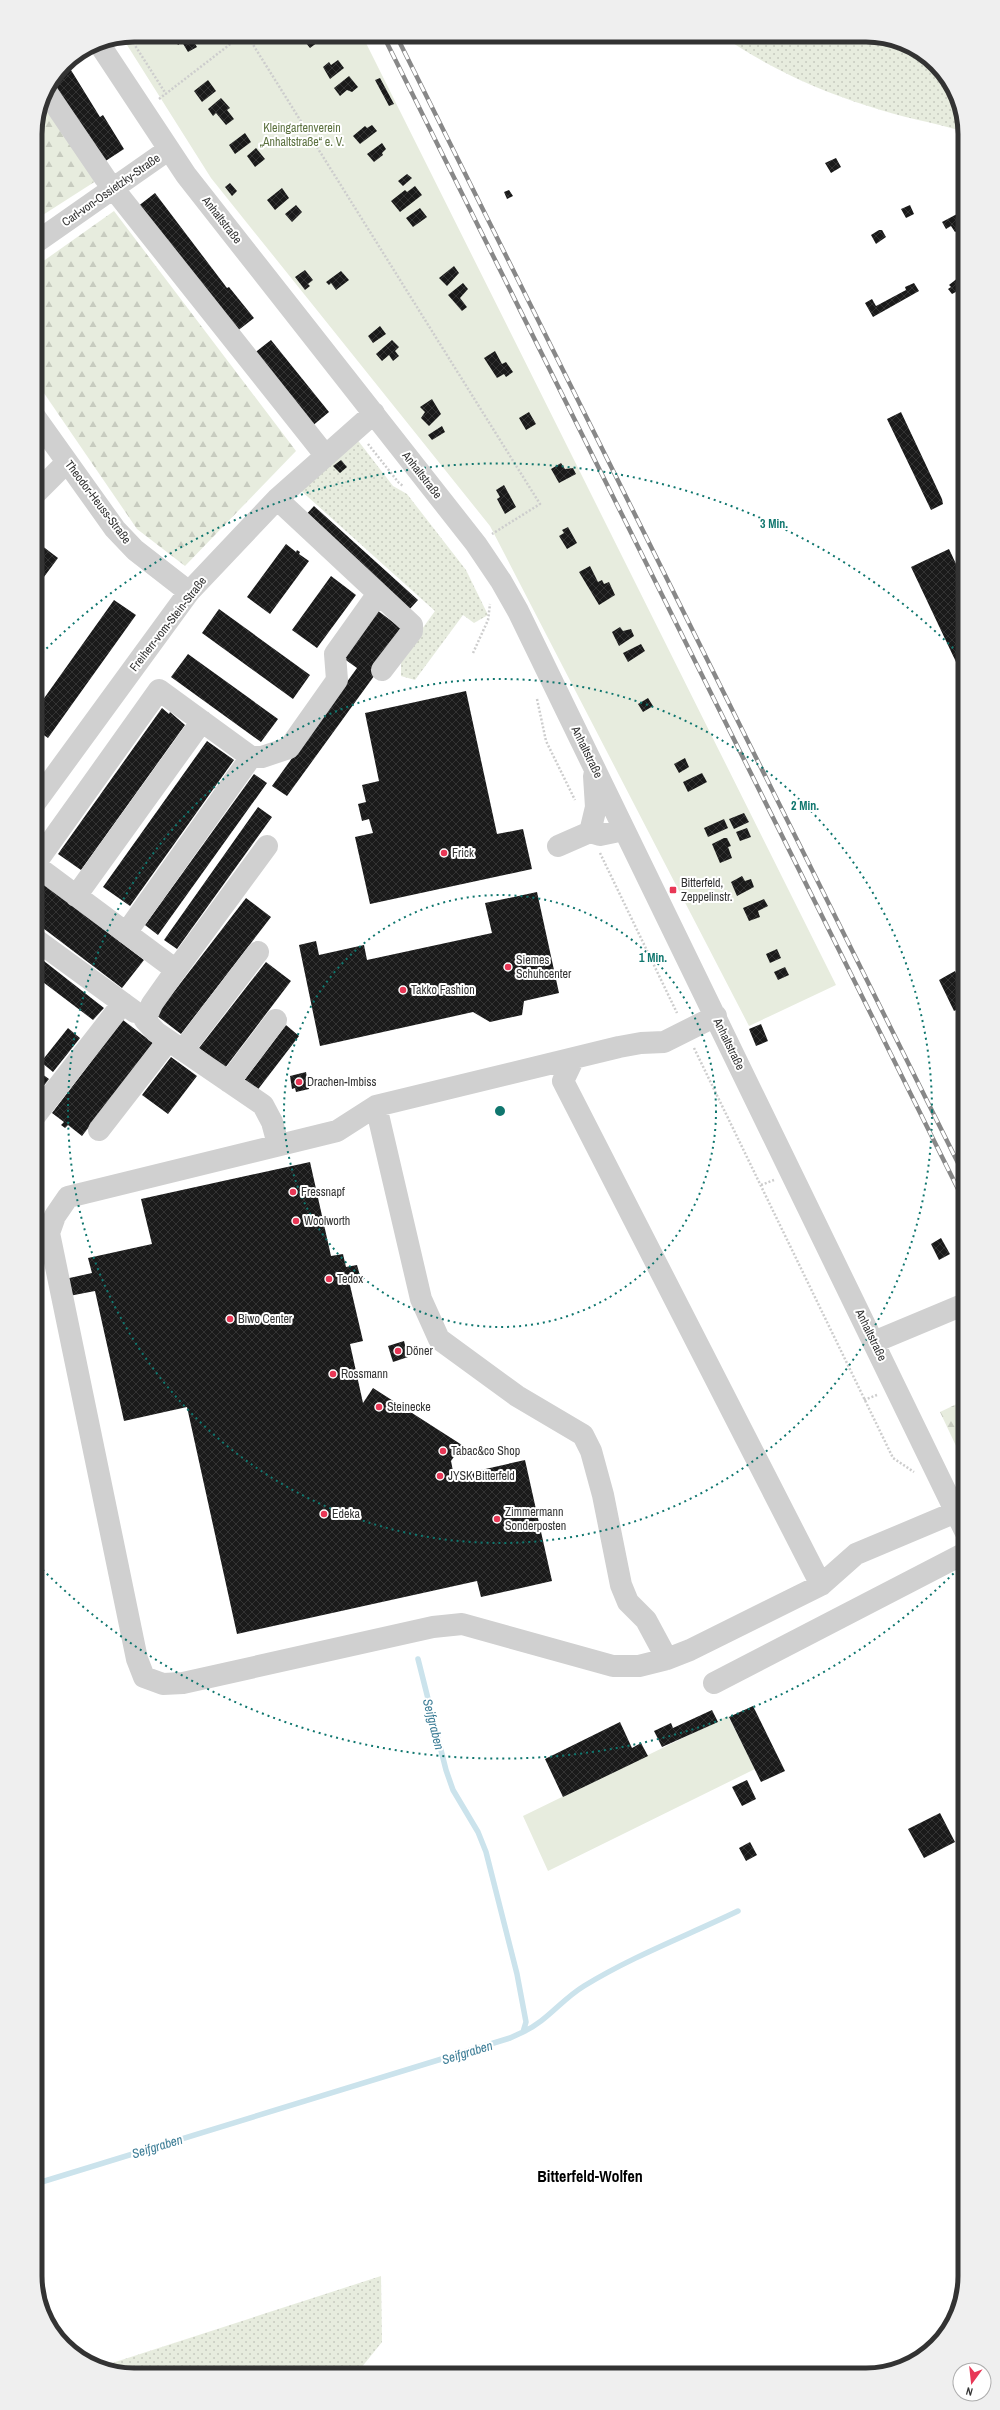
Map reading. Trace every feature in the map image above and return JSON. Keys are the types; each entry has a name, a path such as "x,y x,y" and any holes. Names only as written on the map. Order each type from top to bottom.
{"street":[{"name":"Anhaltstraße","path":"102,48 168,150 476,544 518,611 671,929 716,1016 958,1518"},
{"path":"50,97 113,188 325,455"},
{"name":"Carl-von-Ossietzky-Straße","path":"42,237 168,150"},
{"name":"Freiherr-vom-Stein-Straße","path":"42,793 189,592 277,499 355,428 374,413"},
{"name":"Theodor-Heuss-Straße","path":"42,427 115,529 135,550 189,592"},
{"path":"42,487 67,462"},
{"path":"277,499 377,595 412,625 412,631 382,670"},
{"path":"42,854 159,690 251,757 262,757 289,748 337,680 335,654 377,595"},
{"path":"76,896 202,721"},
{"path":"126,933 251,757"},
{"path":"590,832 596,807 593,787 594,767"},
{"path":"558,846 590,832 600,835 624,830"},
{"path":"145,1020 152,1004 267,846"},
{"path":"42,869 176,970"},
{"path":"42,944 123,1003 145,1020 156,1032 263,1104 272,1122 278,1144"},
{"path":"99,1130 258,952"},
{"path":"42,1107 123,1003"},
{"path":"716,1016 664,1042 641,1043 376,1106 337,1131 278,1144 68,1197 55,1216 49,1233 137,1659 144,1677 163,1684 183,1683 433,1626 462,1624 613,1666 639,1666 666,1659 690,1650 821,1585 856,1554 958,1523"},
{"path":"229,1082 276,1020"},
{"path":"573,1060 563,1080 821,1585"},
{"path":"376,1106 421,1299 439,1339 517,1396 583,1434 592,1451 621,1585 628,1602 646,1620 666,1659"},
{"path":"874,1342 958,1307"},
{"path":"714,1683 958,1557"}],"path":[{"path":"133,42 166,94"},
{"path":"142,111 233,42"},
{"path":"251,42 540,504 476,544"},
{"path":"355,428 399,483 406,487"},
{"path":"473,654 488,620 490,597"},
{"path":"536,694 546,740 576,804"},
{"path":"590,832 893,1458 916,1474"}],"green space":[{"name":"Kleingartenverein „Anhaltstraße“ e. V.","path":"365,42 836,985 749,1026 490,526 211,178 126,43"},
{"path":"731,42 872,42 896,47 912,54 922,61 943,83 953,104 958,130 880,110 810,85"},
{"path":"48,103 99,179 42,216 42,128"},
{"path":"114,211 296,451 185,566 137,529 42,390 42,262"},
{"path":"356,438 393,486 407,494 466,570 488,615 474,623 463,615 415,680 401,676 401,658 435,611 298,488"},
{"path":"958,1403 958,1450 940,1412"},
{"path":"728,1716 755,1769 548,1871 523,1816"},
{"path":"381,2276 382,2342 361,2368 128,2368 109,2364"}],"building":[{"path":"182,42 194,42 197,47 188,52"},
{"path":"305,42 318,42 310,48"},
{"path":"338,60 344,68 330,79 323,67 329,62 331,65"},
{"path":"70,68 100,117 103,115 124,149 104,162 54,88"},
{"path":"349,76 358,87 352,92 347,90 340,96 334,88"},
{"path":"380,78 394,104 389,106 375,80"},
{"path":"208,80 216,91 202,102 194,91"},
{"path":"221,98 230,108 227,110 234,119 226,125 216,113 213,116 208,109"},
{"path":"372,125 377,131 360,144 353,136 365,126 367,128"},
{"path":"245,133 251,142 235,154 229,145"},
{"path":"382,143 386,149 382,153 383,155 374,162 367,154"},
{"path":"256,148 265,159 255,167 247,156"},
{"path":"836,158 841,167 831,173 825,163"},
{"path":"407,174 412,178 403,186 398,181"},
{"path":"230,183 237,191 232,196 225,187"},
{"path":"415,186 422,195 400,212 391,201 405,190 407,192"},
{"path":"282,188 289,198 275,210 267,200"},
{"path":"509,190 513,196 507,199 504,192"},
{"path":"155,193 227,288 229,287 254,318 236,332 137,207"},
{"path":"296,205 302,212 292,222 285,214"},
{"path":"910,205 914,214 906,218 901,209"},
{"path":"420,208 427,217 413,227 406,218"},
{"path":"957,214 958,230 955,232 951,226 946,229 942,222"},
{"path":"879,230 882,230 886,237 876,244 871,235"},
{"path":"454,266 459,273 447,286 439,278"},
{"path":"305,270 313,280 308,284 310,286 305,290 295,277"},
{"path":"341,271 349,280 336,290 331,283 329,285 326,282"},
{"path":"958,278 958,291 952,294 948,289 951,287 949,285"},
{"path":"463,283 468,289 460,298 467,307 462,311 448,295"},
{"path":"914,283 919,291 873,317 865,303 872,299 876,306 906,290 905,287"},
{"path":"380,326 386,334 373,343 368,336"},
{"path":"271,340 329,412 311,427 253,354"},
{"path":"392,340 399,347 395,351 399,356 393,361 389,355 382,361 376,354"},
{"path":"495,351 502,364 506,362 513,372 506,377 504,374 497,378 484,358"},
{"path":"432,399 441,414 429,426 421,418 425,412 420,407"},
{"path":"529,412 536,424 526,430 519,418"},
{"path":"901,412 942,499 943,504 931,510 887,419"},
{"path":"442,426 445,432 432,440 428,435"},
{"path":"341,460 347,467 340,473 333,466"},
{"path":"561,463 565,469 573,468 576,474 559,483 551,469"},
{"path":"504,485 516,507 505,514 497,499 500,497 496,490"},
{"path":"314,506 418,600 407,612 303,518"},
{"path":"568,527 577,543 567,549 559,536 564,533 562,530"},
{"path":"286,544 296,552 297,550 300,552 299,554 309,561 270,614 247,597"},
{"path":"42,546 58,558 42,580"},
{"path":"949,549 958,568 958,666 911,567"},
{"path":"590,566 598,582 602,580 604,584 609,582 615,595 599,605 579,572"},
{"path":"331,576 356,595 317,648 292,630"},
{"path":"114,600 136,615 48,738 42,734 42,701"},
{"path":"219,609 310,675 293,699 202,633"},
{"path":"377,610 406,632 287,796 272,786 357,668 343,658"},
{"path":"620,627 623,631 631,629 634,636 619,646 612,632"},
{"path":"641,644 645,651 628,662 623,653"},
{"path":"188,654 278,719 261,742 171,677"},
{"path":"466,691 497,834 523,829 532,869 370,904 355,837 373,833 369,819 362,821 358,804 366,802 362,785 379,781 365,713"},
{"path":"648,698 653,706 643,712 638,704"},
{"path":"162,708 169,714 170,712 185,725 81,870 58,854"},
{"path":"207,741 234,760 130,906 103,887"},
{"path":"685,758 689,767 679,773 674,764"},
{"path":"702,773 707,782 688,792 683,782"},
{"path":"254,774 267,783 158,935 145,925"},
{"path":"258,807 272,817 177,949 164,940"},
{"path":"744,813 749,822 734,829 729,819"},
{"path":"724,819 728,828 708,837 704,828"},
{"path":"747,828 751,837 740,841 736,832"},
{"path":"727,838 731,846 728,847 732,858 720,863 712,844"},
{"path":"742,876 745,881 751,879 754,887 737,896 731,882"},
{"path":"42,882 144,960 122,988 42,927"},
{"path":"537,892 559,993 524,1001 522,1015 490,1022 473,1012 320,1046 299,945 316,941 319,955 364,945 367,960 492,933 485,903"},
{"path":"246,898 271,917 181,1034 156,1015"},
{"path":"764,899 768,906 758,911 760,917 749,921 743,908"},
{"path":"777,949 781,958 770,963 766,954"},
{"path":"42,959 104,1008 93,1020 42,981"},
{"path":"266,962 291,981 225,1068 199,1048"},
{"path":"785,967 789,975 778,980 774,972"},
{"path":"955,971 958,977 958,1009 954,1011 939,980"},
{"path":"123,1020 153,1043 82,1136 68,1125 65,1128 61,1125 64,1122 52,1113"},
{"path":"761,1024 768,1041 756,1046 749,1029"},
{"path":"286,1025 299,1036 256,1092 243,1082"},
{"path":"68,1028 80,1038 53,1072 42,1063 42,1061"},
{"path":"171,1057 197,1076 168,1114 142,1095"},
{"name":"Drachen-Imbiss","path":"306,1072 309,1089 296,1092 295,1088 292,1089 290,1076"},
{"path":"42,1074 49,1079 42,1088"},
{"name":"Biwo Center","path":"310,1162 331,1256 343,1254 346,1267 357,1265 361,1279 349,1281 363,1341 350,1344 363,1403 373,1388 462,1445 451,1461 454,1476 525,1460 552,1581 481,1597 477,1581 237,1634 187,1407 124,1421 95,1291 69,1296 65,1279 92,1273 88,1258 152,1244 141,1199"},
{"path":"941,1238 950,1254 939,1260 931,1244"},
{"name":"Döner","path":"404,1341 408,1357 393,1362 388,1346"},
{"path":"753,1706 785,1771 761,1782 729,1717"},
{"path":"712,1710 718,1722 662,1747 654,1731 671,1723 673,1728"},
{"path":"620,1722 632,1748 641,1743 648,1756 563,1797 545,1759"},
{"path":"747,1780 756,1799 742,1806 732,1787"},
{"path":"940,1813 955,1842 924,1858 908,1829"},
{"path":"750,1842 757,1855 746,1861 739,1848"}],"waterway":[{"name":"Seifgraben","path":"42,2182 510,2038 523,2032 526,2022 517,1974 486,1852 478,1832 453,1790 446,1770 418,1659"},
{"path":"523,2032 547,2016 584,1986 603,1975 621,1965 738,1911"}],"railway":[{"path":"386,42 958,1189"},
{"path":"399,42 958,1163"}],"place":[{"name":"Frick","path":"444,853"},
{"name":"Bitterfeld, Zeppelinstr.","path":"673,890"},
{"name":"Siemes Schuhcenter","path":"508,967"},
{"name":"Takko Fashion","path":"403,990"},
{"name":"Drachen-Imbiss","path":"299,1082"},
{"name":"Fressnapf","path":"293,1192"},
{"name":"Woolworth","path":"296,1221"},
{"name":"Tedox","path":"329,1279"},
{"name":"Biwo Center","path":"230,1319"},
{"name":"Döner","path":"398,1351"},
{"name":"Rossmann","path":"333,1374"},
{"name":"Steinecke","path":"379,1407"},
{"name":"Tabac&co Shop","path":"443,1451"},
{"name":"JYSK Bitterfeld","path":"440,1476"},
{"name":"Edeka","path":"324,1514"},
{"name":"Zimmermann Sonderposten","path":"497,1519"}],"district":[{"name":"Bitterfeld-Wolfen","path":"590,2176"}]}
